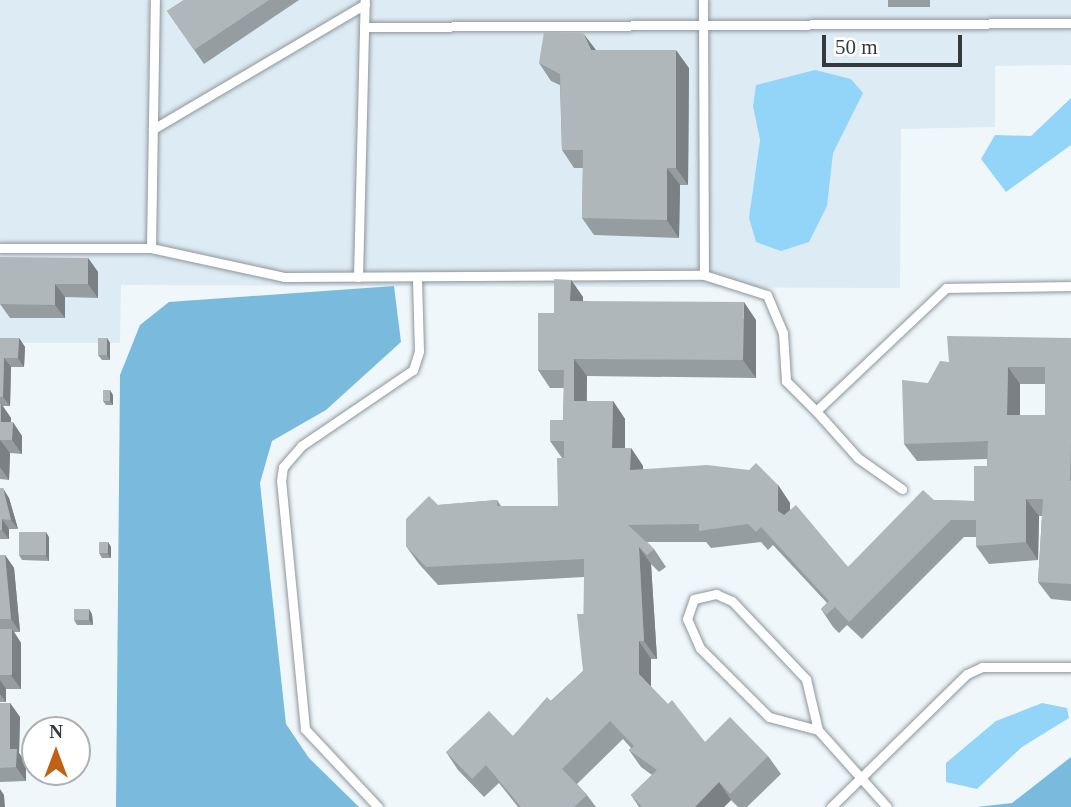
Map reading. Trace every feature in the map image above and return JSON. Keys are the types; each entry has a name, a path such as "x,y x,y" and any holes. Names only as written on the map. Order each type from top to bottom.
{"lane":[{"path":"151,248 155,0"},
{"path":"703,0 704,275"},
{"path":"153,129 365,2"},
{"path":"358,277 365,2"},
{"path":"364,27 1071,23"},
{"path":"0,247 151,248 284,277 704,275 768,295 783,333 786,381 858,458 902,489"},
{"path":"378,807 305,729 281,481 284,467 301,446 413,370 419,351 416,278"},
{"path":"816,411 946,288 1071,286"},
{"path":"818,730 806,679 732,601 709,594 694,599 687,619 700,648 769,716 818,730 887,807"},
{"path":"831,807 967,674 982,667 1071,667"}],"shaded area":[{"path":"0,0 1071,0 1071,65 995,66 995,127 901,129 900,288 121,285 120,343 0,343"},
{"path":"815,70 851,79 863,93 833,153 827,206 809,242 781,251 756,242 749,218 760,140 753,106 756,85"},
{"path":"1071,98 1071,145 1006,192 981,159 995,135 1031,136"},
{"path":"394,286 401,342 326,410 272,441 260,483 286,724 309,758 359,807 116,807 120,375 140,325 169,302"},
{"path":"1042,703 1067,708 1069,718 1022,747 977,789 946,782 946,763 996,721"},
{"path":"1071,757 1071,807 977,807 1012,803"}],"building":[{"path":"184,0 269,0 194,50 167,11"},
{"path":"544,32 583,33 591,50 676,50 676,168 667,168 667,220 582,218 583,150 562,150 560,74 539,63"},
{"path":"0,257 88,258 88,284 55,284 55,305 0,304"},
{"path":"554,279 571,280 570,301 744,302 743,360 574,359 574,401 613,401 612,448 631,448 630,470 707,465 749,470 756,463 778,485 778,511 784,515 796,505 848,567 923,490 934,500 974,501 974,466 987,466 988,441 904,444 902,380 928,383 940,361 949,362 947,336 1071,338 1071,584 1038,582 1043,499 1026,499 1026,542 976,546 976,520 951,520 849,622 835,607 826,615 821,609 829,601 761,527 756,532 748,524 699,531 699,524 628,525 654,549 647,555 639,547 644,641 639,641 639,674 668,704 672,700 705,742 730,717 768,756 730,794 719,782 695,807 642,807 631,795 657,770 629,750 634,746 610,721 562,769 587,795 574,807 521,807 486,765 472,779 446,752 489,711 513,736 547,697 551,701 583,671 577,614 584,614 584,559 426,567 406,546 406,519 429,496 438,505 497,500 497,506 558,506 557,458 564,458 564,441 550,441 550,420 563,420 564,370 538,370 538,313 554,313","holes":["1008,367 1045,367 1045,415 1007,415"]},
{"path":"0,338 19,338 18,358 4,358 3,397 0,397"},
{"path":"98,338 107,338 107,355 98,355"},
{"path":"103,390 110,390 110,401 103,401"},
{"path":"0,404 1,422 13,422 12,440 0,440"},
{"path":"0,488 3,488 11,520 2,519 2,530 0,530"},
{"path":"19,532 46,532 46,555 19,555"},
{"path":"99,542 108,542 108,553 99,553"},
{"path":"0,555 5,555 11,619 0,619"},
{"path":"74,609 89,609 89,620 74,620"},
{"path":"0,629 12,629 12,675 0,675"},
{"path":"0,703 10,703 10,749 17,749 16,767 0,768"}]}
